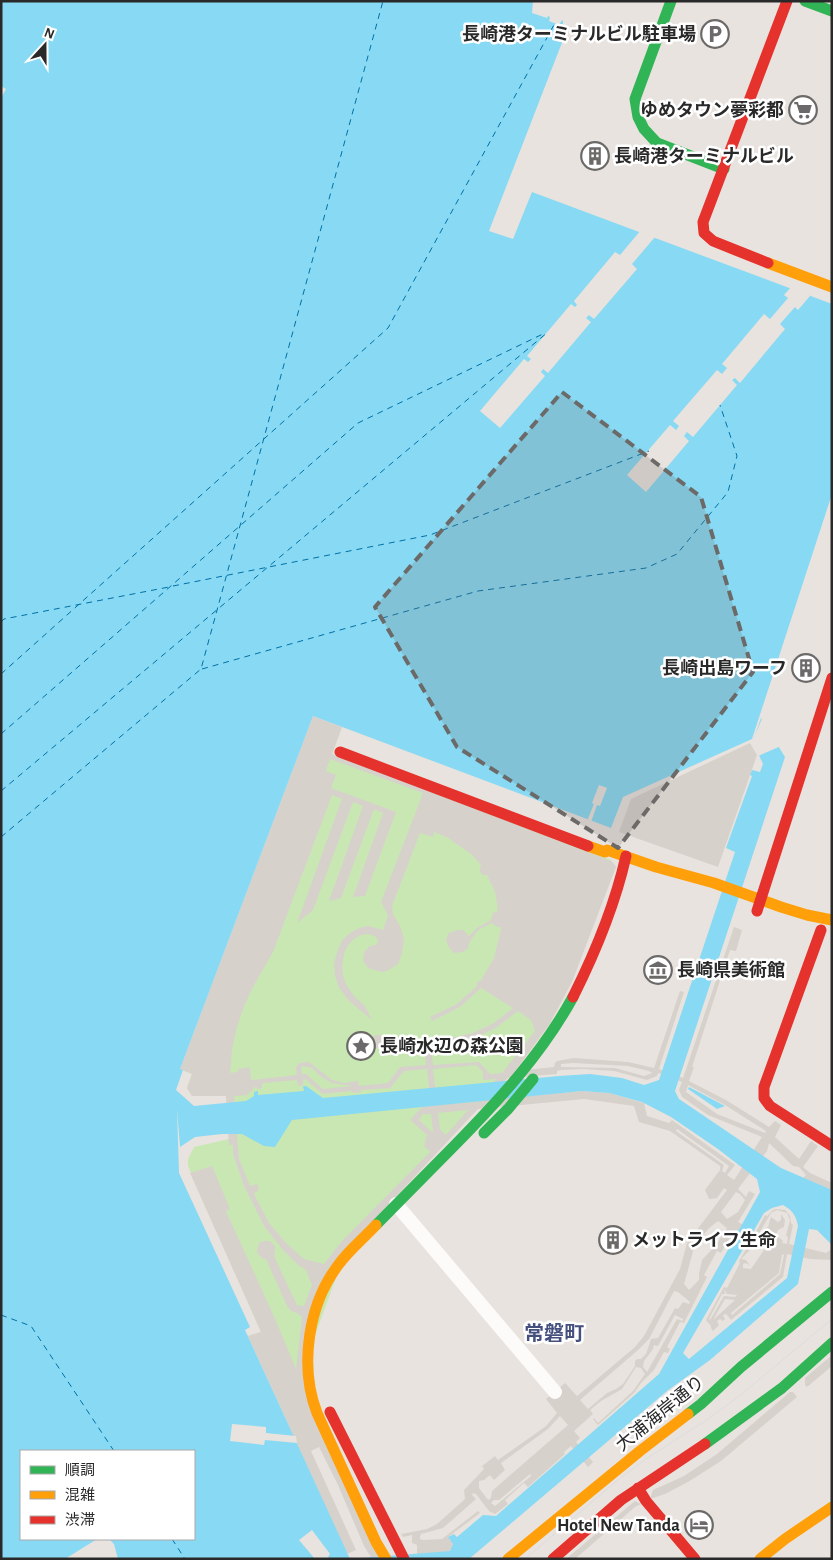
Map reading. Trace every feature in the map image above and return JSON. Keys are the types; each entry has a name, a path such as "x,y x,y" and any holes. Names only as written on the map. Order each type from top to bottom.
{"main road":[{"path":"671,1 635,98 636,112 649,137 657,144 724,169"},
{"path":"787,1 704,222 703,232 709,240 716,243 832,287"},
{"path":"805,1 832,11"},
{"path":"771,916 752,910 761,900 832,678"},
{"path":"340,752 605,852 607,850 636,864 653,876 692,889"},
{"path":"386,1559 376,1542 317,1412 310,1385 310,1343 315,1314 333,1272 339,1263 403,1208 526,1067 560,1021 587,969 620,882 624,859"},
{"path":"636,864 656,867 714,883 780,908 832,920"},
{"path":"565,1032 595,974 636,864"},
{"path":"822,930 764,1088 764,1098 770,1106 832,1146"},
{"path":"473,1144 508,1109 539,1071"},
{"path":"392,1225 403,1208"},
{"name":"大浦海岸通り","path":"508,1559 610,1475 701,1404 741,1367 832,1292"},
{"path":"553,1559 621,1500 719,1434 782,1388 832,1343"},
{"path":"326,1402 404,1559"},
{"path":"638,1488 646,1501 695,1559"},
{"path":"760,1559 785,1539 832,1507"}],"street":[{"path":"403,1208 555,1392"}],"highlighted area":[{"path":"562,392 701,497 753,672 618,848 457,747 375,607"}],"green space":[{"name":"長崎水辺の森公園","path":"342,727 332,754 611,860 616,867 549,1025 348,1245 305,1363 270,1384 248,1336 261,1332 188,1166 188,1159 194,1147 229,1139 226,1096 192,1096 187,1088 192,1074 180,1069"}],"shaded area":[{"path":"313,716 342,727 332,754 611,861 616,867 572,982 549,1025 515,1071 554,1067 557,1061 574,1058 628,1062 654,1068 680,991 684,992 659,1069 683,1078 734,927 742,930 736,951 730,950 689,1081 726,1100 769,1127 775,1121 781,1125 775,1137 799,1159 811,1141 818,1146 803,1167 810,1173 832,1183 832,1190 803,1178 806,1175 799,1167 793,1166 769,1143 767,1151 738,1189 746,1197 749,1191 755,1194 738,1222 756,1232 765,1215 767,1216 776,1209 785,1210 790,1216 793,1225 789,1244 826,1253 832,1249 832,1260 810,1259 787,1254 783,1277 731,1320 726,1314 723,1315 725,1319 717,1321 719,1325 713,1331 706,1320 724,1287 727,1288 740,1263 739,1261 751,1241 733,1232 721,1253 717,1251 704,1275 707,1277 684,1323 680,1322 667,1347 670,1349 668,1353 664,1352 654,1370 634,1393 598,1425 593,1419 598,1423 633,1391 645,1374 641,1368 636,1367 622,1389 590,1410 593,1414 574,1431 580,1438 576,1442 593,1462 588,1467 571,1446 564,1452 565,1454 528,1487 524,1483 505,1500 508,1504 495,1514 489,1511 476,1494 473,1493 472,1495 476,1499 443,1528 421,1534 420,1539 423,1540 442,1539 478,1511 480,1513 448,1537 453,1544 450,1551 417,1559 417,1545 412,1543 412,1535 403,1537 401,1534 427,1529 437,1524 465,1499 464,1490 484,1469 482,1466 495,1456 498,1460 546,1426 557,1413 546,1399 565,1383 577,1396 635,1347 644,1336 680,1269 687,1243 727,1190 724,1188 717,1198 709,1199 705,1190 720,1170 720,1166 670,1131 639,1122 634,1106 584,1099 478,1109 328,1269 305,1381 379,1559 372,1559 364,1546 338,1485 319,1447 311,1451 356,1550 347,1554 248,1336 261,1332 190,1173 212,1166 230,1209 226,1211 296,1369 302,1317 291,1311 287,1306 266,1259 263,1259 258,1254 259,1243 270,1241 275,1246 274,1256 297,1305 304,1306 312,1285 306,1270 283,1250 264,1226 244,1186 233,1154 233,1145 229,1145 226,1096 192,1096 187,1088 192,1074 180,1069","holes":["330,759 423,793 381,902 388,915 383,930 368,926 350,933 342,940 334,964 339,988 349,1001 372,1020 365,1006 354,996 346,984 342,965 345,951 354,939 361,935 369,934 376,937 378,941 376,945 370,946 364,952 363,961 368,968 381,972 387,971 398,964 404,939 400,926 393,914 392,906 420,833 433,837 434,832 448,838 471,854 481,865 480,872 483,875 487,875 495,892 498,911 493,913 491,920 477,928 469,936 463,930 449,933 446,940 454,953 463,952 468,948 470,941 478,930 492,923 497,927 501,927 494,958 481,980 477,982 477,986 457,1004 430,1017 432,1021 460,1007 481,988 513,1008 494,1023 473,1033 451,1038 393,1043 384,1041 384,1038 380,1035 375,1035 371,1039 371,1044 375,1048 382,1046 393,1049 452,1043 475,1038 497,1027 518,1011 531,1020 535,1031 502,1073 490,1074 479,1062 433,1065 431,1049 425,1050 426,1065 400,1067 388,1083 359,1086 358,1081 344,1083 332,1080 309,1062 299,1063 296,1067 297,1075 251,1080 250,1067 238,1069 238,1072 230,1073 232,1049 244,1006 273,952 332,795 342,799 297,923 313,910 353,802 363,806 329,901 341,898 374,809 383,813 353,897 365,896 396,812 331,788 336,775 326,771","561,1064 628,1066 652,1073 644,1076 615,1068 561,1067","476,1065 483,1072 483,1080 496,1079 476,1102 437,1105 433,1069","303,1066 312,1068 320,1076 332,1083 351,1086 323,1089 306,1074 302,1074 301,1068","427,1069 431,1106 422,1107 410,1120 427,1135 424,1146 430,1152 342,1241 324,1264 304,1259 286,1243 269,1223 254,1194 259,1189 257,1184 250,1186 239,1159 234,1096 247,1095 255,1087 257,1089 262,1088 262,1083 297,1080 298,1086 303,1085 303,1080 305,1079 323,1094 352,1091 353,1093 361,1092 361,1090 390,1088 404,1071","561,1070 614,1071 647,1080 657,1076 658,1073 682,1082 679,1090 682,1097 708,1115 762,1137 734,1180 727,1175 735,1165 672,1120 669,1123 647,1116 644,1103 609,1093 582,1091 487,1100 508,1078 557,1074 557,1071","688,1085 725,1105 766,1131 765,1133 717,1114 686,1092","468,1110 446,1135 440,1129 438,1113","423,1114 431,1114 433,1131 419,1120","677,1129 729,1166 725,1173 722,1171 724,1165 676,1131","736,1192 745,1200 738,1212 727,1219 721,1212","777,1210 787,1213 790,1220 786,1235 788,1238 787,1244 782,1243 783,1241 776,1235 778,1230 784,1227 785,1220 781,1214 781,1220 778,1222 771,1217 768,1227 764,1229 766,1230 765,1239 758,1235 771,1213","718,1221 727,1228 716,1245 702,1260 699,1280 689,1290 684,1284 694,1248 708,1229","755,1240 766,1247 751,1269 743,1268 743,1264 746,1263 750,1266 746,1260 741,1259 749,1251","782,1254 784,1255 780,1274 732,1315 731,1313 779,1273","724,1289 727,1294 737,1295 735,1297 724,1296 709,1319 722,1294 725,1294","674,1291 690,1302 689,1304 683,1302 678,1309 675,1308 658,1338 651,1339 646,1354 641,1359 635,1361 635,1366 623,1384 607,1393 588,1409 580,1400 649,1339","725,1299 735,1300 713,1320","675,1315 683,1319 683,1321 677,1319 647,1372 643,1367 644,1361 654,1345 658,1346","560,1416 568,1425 492,1491 491,1498 488,1500 479,1488 479,1481 484,1480 490,1475 494,1480 505,1470 501,1463 548,1429","530,1474 531,1476 495,1506 491,1503 494,1500 499,1500"]},
{"path":"750,743 757,755 718,867 619,832 631,799"},
{"path":"832,1355 832,1366 807,1387 805,1385 805,1378"},
{"path":"790,1392 793,1392 797,1397 721,1461 688,1482 665,1494 650,1499 653,1490 684,1476 717,1454"},
{"path":"635,1501 641,1504 635,1507 575,1559 566,1559"}],"water":[{"path":"1,1 533,1 532,13 547,18 548,16 550,17 549,21 559,25 562,20 563,24 568,27 489,231 513,239 532,192 832,304 832,494 752,739 623,797 611,828 313,716 180,1069 183,1070 176,1090 194,1106 246,1101 254,1096 254,1092 258,1091 258,1095 304,1091 303,1086 306,1086 323,1098 590,1074 622,1078 644,1085 659,1080 735,852 726,848 752,776 750,775 752,770 760,772 763,764 753,742 761,718 785,757 675,1091 679,1099 781,1168 832,1190 832,1245 817,1230 809,1229 798,1284 710,1360 667,1391 469,1559 350,1559 118,1559 114,1544 110,1540 195,1540 195,1450 20,1450 20,1540 95,1540 65,1559 1,1559 1,98 6,89 1,86","holes":["582,1091 609,1093 642,1102 671,1117 718,1149 757,1179 760,1192 659,1374 496,1516 483,1515 457,1537 454,1534 448,1537 453,1544 450,1551 350,1559 245,1330 250,1327 179,1173 177,1109 180,1147 195,1137 222,1134 242,1134 264,1146 275,1147 292,1120","783,1205 793,1213 798,1226 787,1278 689,1359 683,1353 764,1213 772,1208"]},
{"path":"689,1087 725,1106 717,1109 688,1089"}],"pier":[{"path":"641,230 655,237 632,264 637,269 594,319 589,315 586,318 591,322 548,373 543,369 541,372 545,376 500,428 480,411 524,359 528,362 531,359 527,356 571,304 575,307 577,305 574,301 615,252 620,255"},
{"path":"792,286 805,291 810,296 798,310 795,307 780,324 785,329 740,383 735,378 732,380 737,385 693,437 687,432 684,436 689,441 646,492 627,475 670,425 676,430 679,426 673,421 717,370 722,374 727,368 722,364 764,314 770,319 788,298 784,295"},
{"path":"763,716 781,746 758,756 752,743"},
{"path":"599,785 607,788 600,806 597,805 591,822 587,821 594,804 592,803"},
{"path":"232,1424 266,1427 266,1433 296,1436 297,1443 265,1440 264,1445 230,1441"},
{"path":"312,1530 330,1554 328,1557 330,1559 315,1559 299,1540"}],"ferry route":[{"path":"1,837 201,669 383,1"},
{"path":"1,674 388,328 555,23"},
{"path":"1,791 548,332"},
{"path":"1,734 358,423 545,333"},
{"path":"202,669 478,591 646,568 677,554 728,492 737,456 720,405"},
{"path":"173,586 430,535 649,451"},
{"path":"1,622 4,619 169,587"},
{"path":"1,1315 31,1326 113,1450"},
{"path":"173,1540 185,1559"}],"tram line":[{"path":"525,1559 619,1479 738,1397 832,1319"}],"traffic: fast":[{"path":"671,1 635,99 638,117 644,129 657,143 724,169"},
{"path":"805,1 832,11"},
{"path":"376,1225 503,1094 548,1038 573,997"},
{"path":"484,1133 508,1109 533,1079"},
{"path":"688,1414 741,1367 832,1292"},
{"path":"705,1444 782,1388 832,1343"}],"traffic: slow":[{"path":"768,263 832,287"},
{"path":"588,846 605,852 607,850 656,867 714,883 807,915 832,920"},
{"path":"376,1225 343,1259 328,1280 314,1316 310,1336 308,1376 317,1413 376,1542 386,1559"},
{"path":"508,1559 688,1414"},
{"path":"760,1559 785,1539 832,1507"}],"traffic: jam":[{"path":"768,263 713,241 704,233 703,222 787,1"},
{"path":"757,911 832,678"},
{"path":"340,752 588,846"},
{"path":"573,997 604,928 626,856"},
{"path":"821,930 764,1087 764,1098 770,1106 832,1146"},
{"path":"330,1412 404,1559"},
{"path":"553,1559 621,1500 705,1444"},
{"path":"638,1488 646,1501 695,1559"}],"place":[{"name":"長崎港ターミナルビル駐車場","path":"715,34"},
{"name":"ゆめタウン夢彩都","path":"803,110"},
{"name":"長崎港ターミナルビル","path":"595,156"},
{"name":"長崎出島ワーフ","path":"806,668"},
{"name":"長崎県美術館","path":"658,970"},
{"name":"長崎水辺の森公園","path":"361,1046"},
{"name":"メットライフ生命","path":"613,1240"},
{"name":"Hotel New Tanda","path":"699,1525"}],"district":[{"name":"常磐町","path":"554,1333"}]}
